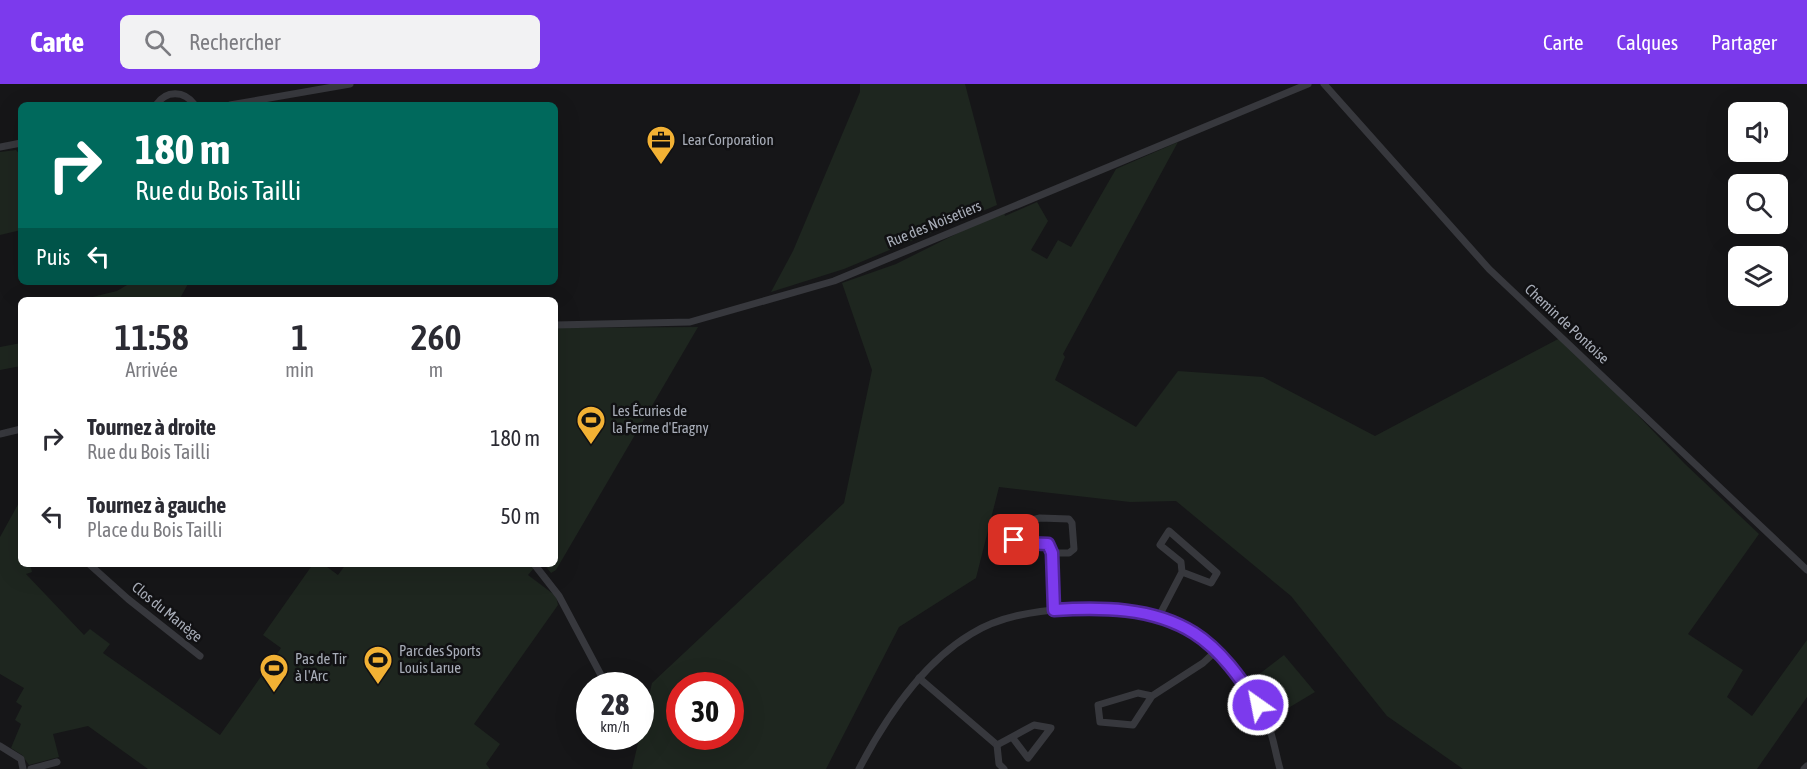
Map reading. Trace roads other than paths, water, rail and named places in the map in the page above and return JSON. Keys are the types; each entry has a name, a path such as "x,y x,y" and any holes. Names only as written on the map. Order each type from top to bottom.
{"street":[{"path":"169,84 170,93"},
{"path":"247,102 350,84"},
{"name":"Rue des Noisetiers","path":"558,325 690,322 834,281 1308,84"},
{"name":"Chemin de Pontoise","path":"1324,84 1489,269 1807,570"},
{"path":"158,102 170,93 183,94 192,102"},
{"path":"0,147 18,144"},
{"path":"0,434 18,430"},
{"path":"1052,553 1069,553 1074,549 1072,523 1069,519 1040,518 1011,525 1014,540 1022,543 1048,544 1052,553 1054,610"},
{"path":"1158,618 1182,572 1182,562 1160,545 1169,531 1217,573 1211,583 1182,572"},
{"name":"Clos du Manège","path":"93,567 200,656"},
{"path":"536,567 559,596 599,672"},
{"path":"859,769 893,713 919,678 944,653 972,633 1028,613 1103,608 1158,618 1194,633 1216,651 1236,673 1265,717 1280,769"},
{"path":"1152,696 1138,693 1098,705 1100,722 1133,725 1152,696 1203,663 1216,651"},
{"path":"919,678 997,745 999,764 1004,769"},
{"path":"997,745 1034,724 1051,728 1028,758 1012,737"},
{"path":"0,746 21,759 23,769"},
{"path":"31,769 57,762"}],"place":[{"name":"Lear Corporation","path":"661,166"},
{"name":"Les Écuries de la Ferme d'Eragny","path":"591,446"},
{"name":"Parc des Sports Louis Larue","path":"378,686"},
{"name":"Pas de Tir à l'Arc","path":"274,694"}]}
